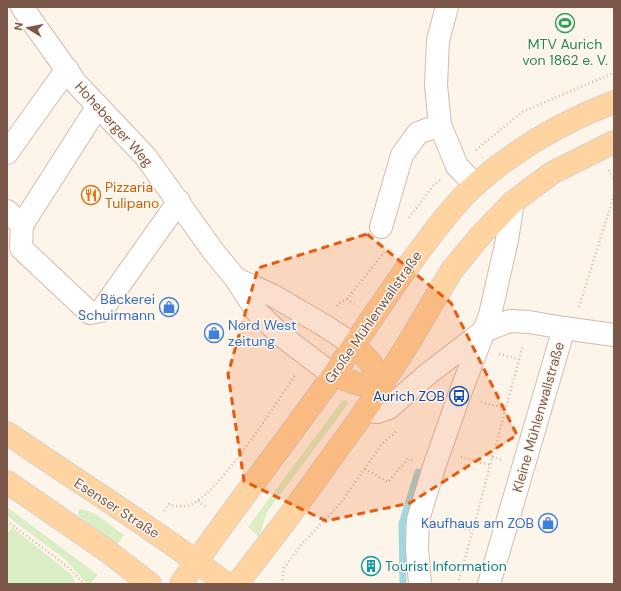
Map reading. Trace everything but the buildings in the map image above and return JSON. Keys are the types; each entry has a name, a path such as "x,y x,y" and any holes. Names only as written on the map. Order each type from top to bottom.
{"main road":[{"name":"Große Mühlenwallstraße","path":"181,584 196,561 333,375 416,254 442,220 475,185 541,136 586,113 614,102"},
{"path":"237,584 290,515 365,411 382,386 452,270 480,235 513,202 552,173 614,142"},
{"name":"Hoheberger Weg","path":"354,345 371,363 382,386"},
{"name":"Hoheberger Weg","path":"333,375 358,384 382,386"},
{"name":"Esenser Straße","path":"7,434 150,528 226,584"},
{"path":"7,482 106,550 150,584"}],"street":[{"name":"Hoheberger Weg","path":"22,7 76,83 146,157 179,201 213,251 236,280 258,313 282,336 333,375"},
{"path":"447,7 438,40 436,85 440,125 457,166 475,185"},
{"path":"7,153 66,69"},
{"path":"98,106 15,218 21,248 90,313 100,311 179,201"},
{"path":"381,227 402,155 418,133 440,125"},
{"path":"420,584 417,548 418,520 459,396 490,315 507,240 513,202"},
{"name":"Hoheberger Weg","path":"236,280 272,295 354,345"},
{"name":"Kleine Mühlenwallstraße","path":"365,411 377,412 389,408 429,373 484,332 510,321 529,322 564,328 489,584"},
{"path":"564,328 614,335"}],"path":[{"path":"607,165 614,180"},
{"path":"458,584 529,322"},
{"path":"169,504 175,506 187,506 198,501 217,484 253,436 295,374"},
{"path":"365,469 388,482 408,459 437,459 490,465"},
{"path":"418,520 434,520 472,531"},
{"path":"7,521 68,567 84,584"},
{"path":"282,584 284,568"}],"highlighted area":[{"path":"367,234 451,303 517,435 410,503 326,521 244,481 228,374 258,268"}],"green space":[{"path":"346,400 348,404 267,512 259,537 248,527 342,401"},
{"path":"7,507 98,575 90,584 87,584 66,560 7,516"},
{"path":"80,509 86,510 104,519 124,535 117,545 78,515"},
{"path":"12,527 72,575 76,584 7,584 7,534"}],"waterway":[{"path":"403,584 402,524 418,472"}],"place":[{"name":"MTV Aurich von 1862 e. V.","path":"565,23"},
{"name":"Pizzaria Tulipano","path":"91,195"},
{"name":"Bäckerei Schuirmann","path":"169,307"},
{"name":"Nord West zeitung","path":"214,333"},
{"name":"Aurich ZOB","path":"459,396"},
{"name":"Kaufhaus am ZOB","path":"548,523"},
{"name":"Tourist Information","path":"371,566"}]}
